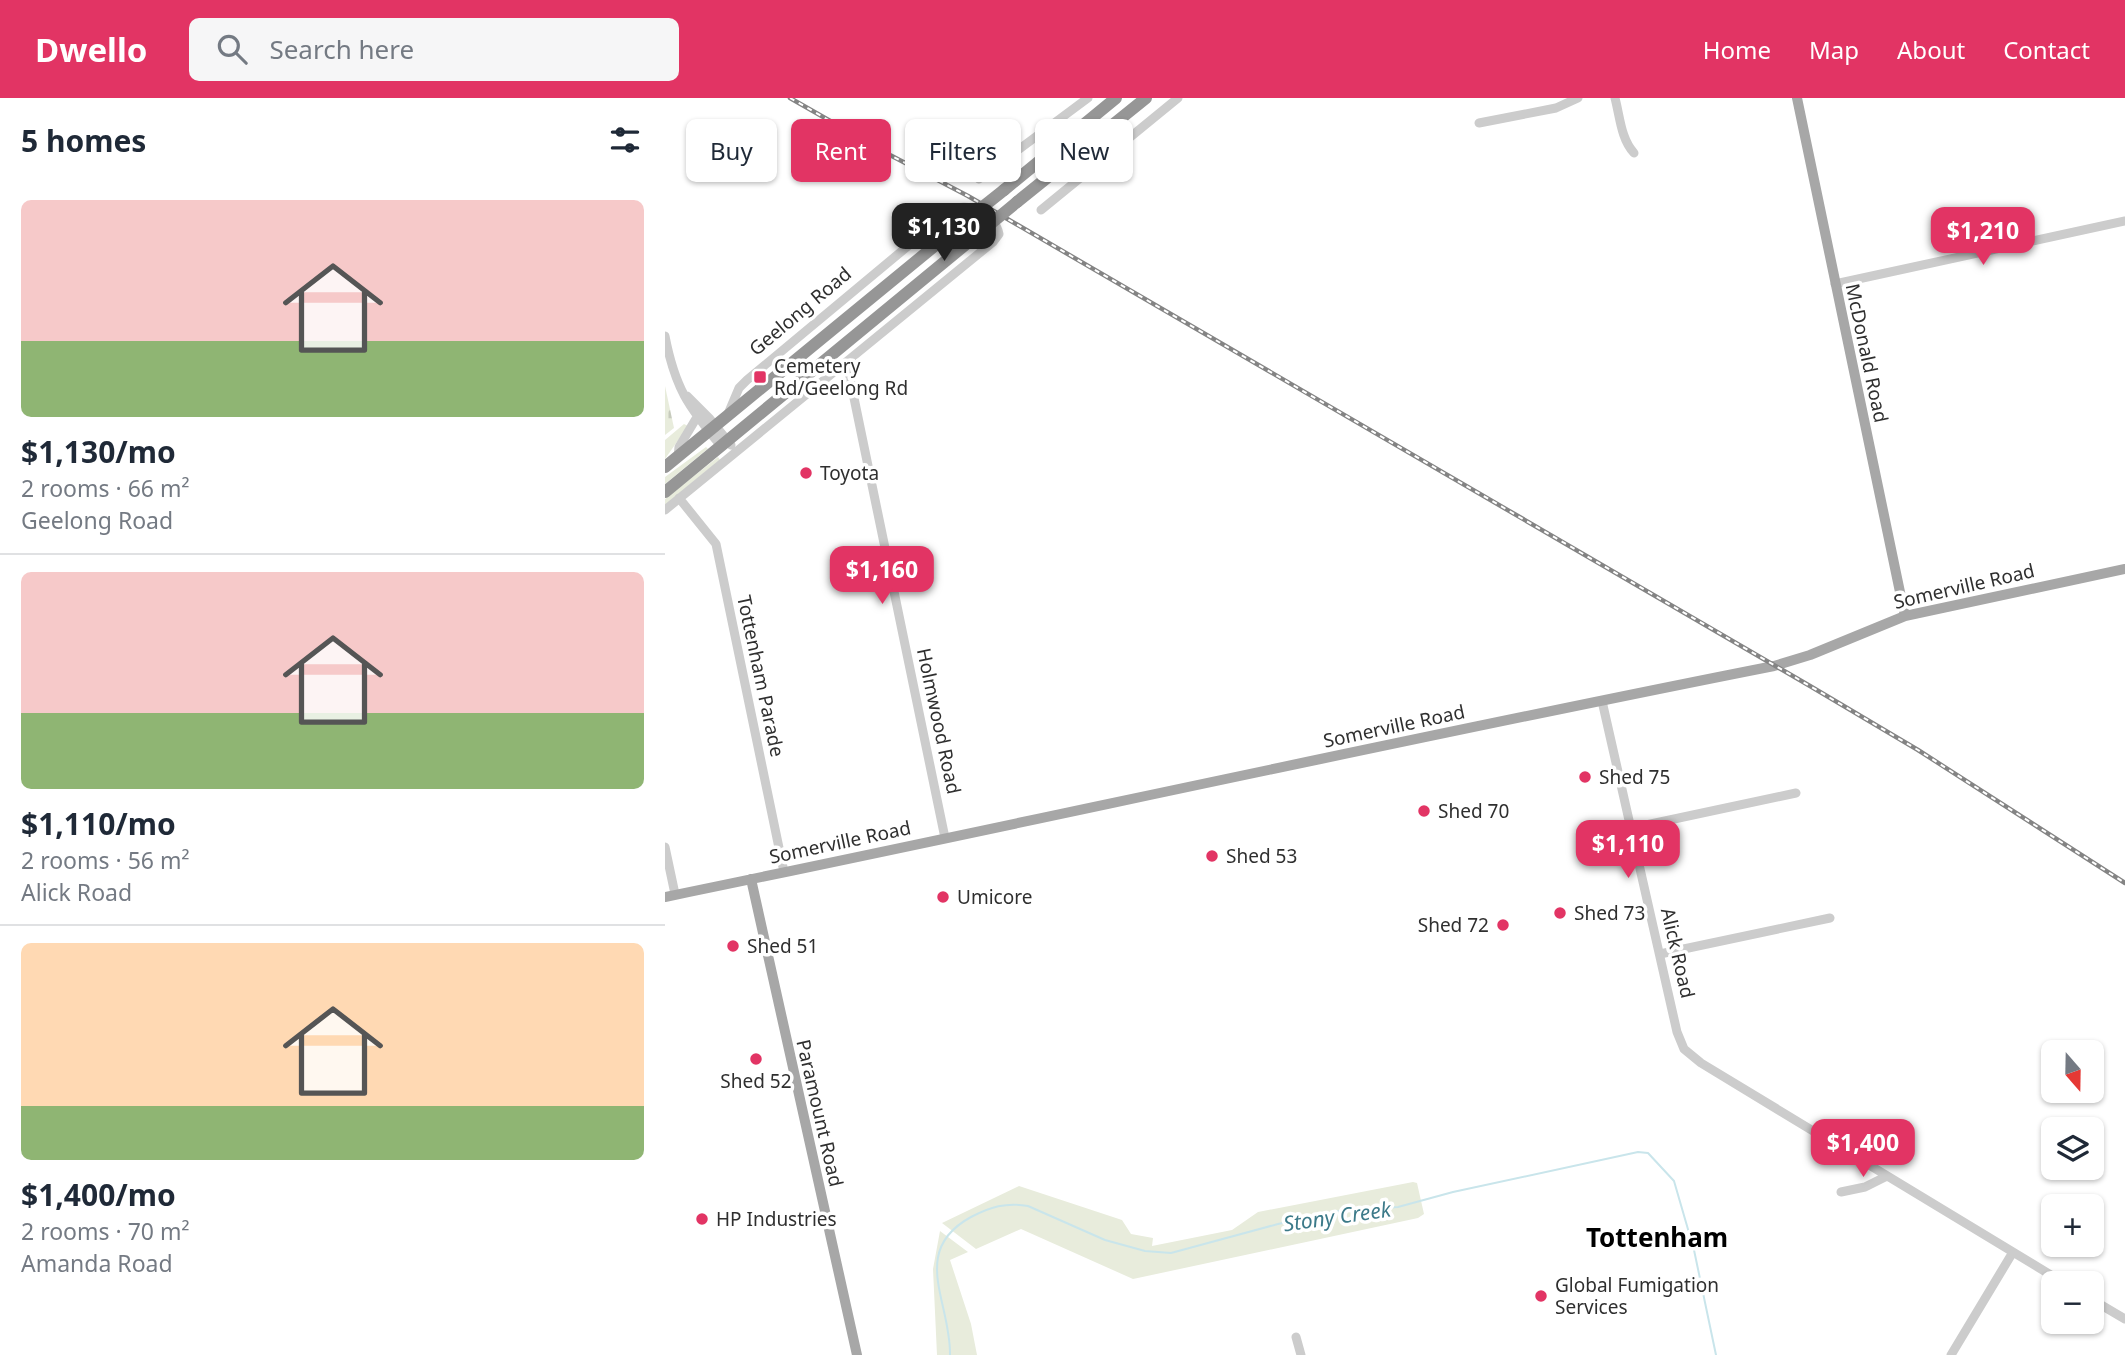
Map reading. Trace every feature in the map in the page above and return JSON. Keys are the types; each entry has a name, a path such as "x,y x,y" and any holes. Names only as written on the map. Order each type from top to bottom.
{"highway":[{"name":"Geelong Road","path":"665,467 1116,98"},
{"path":"665,492 1146,98"}],"main road":[{"name":"McDonald Road","path":"1797,98 1905,616"},
{"name":"Somerville Road","path":"670,895 1779,664 1810,655 1905,616 2125,569"},
{"name":"Paramount Road","path":"751,879 857,1355"}],"street":[{"path":"1021,148 1088,98"},
{"path":"1041,210 1178,98"},
{"path":"1479,123 1556,108 1578,98"},
{"path":"1615,98 1624,138 1634,153"},
{"name":"Geelong Road","path":"665,510 996,239 999,234 996,224 969,206 959,206 950,211 747,380 739,388 727,416"},
{"path":"1835,284 2125,221"},
{"path":"665,336 674,375 689,406 697,417 713,428"},
{"name":"Holmwood Road","path":"845,364 945,838"},
{"path":"685,395 692,400 725,443 736,451"},
{"path":"782,395 800,400"},
{"path":"678,457 679,447 697,417"},
{"name":"Tottenham Parade","path":"680,498 716,544 784,872"},
{"name":"Alick Road","path":"1602,701 1677,1032 1684,1049 1701,1063 1887,1175"},
{"path":"1632,828 1796,793"},
{"path":"665,846 670,895"},
{"path":"1660,954 1830,918"},
{"path":"1841,1192 1865,1187 1887,1175 2044,1271"},
{"path":"1951,1355 2013,1252"},
{"path":"2104,1307 2125,1319"},
{"path":"1296,1337 1301,1355"}],"green space":[{"path":"665,386 674,428 665,435"},
{"path":"684,424 688,426 665,459 665,440"},
{"path":"706,447 708,449 665,484 665,477"},
{"path":"718,457 720,460 665,505 665,499"},
{"path":"1417,1183 1424,1214 1418,1218 1133,1279 1021,1229 976,1249 942,1223 1019,1186 1122,1220 1131,1234 1153,1238 1152,1246 1232,1230 1258,1212"},
{"path":"940,1231 968,1252 950,1260 971,1324 977,1355 937,1355 933,1269"}],"waterway":[{"name":"Stony Creek","path":"950,1355 937,1262 942,1245 952,1231 971,1217 992,1208 1005,1205 1028,1206 1105,1240 1145,1251 1171,1253 1278,1224 1339,1211 1398,1207 1453,1192 1638,1152 1648,1153 1674,1181 1694,1250 1716,1355"}],"railway":[{"path":"790,98 968,196 1810,686 1918,750 2125,883"}],"place":[{"name":"Cemetery Rd/Geelong Rd","path":"760,377"},
{"name":"Toyota","path":"806,473"},
{"name":"Shed 75","path":"1585,777"},
{"name":"Shed 70","path":"1424,811"},
{"name":"Shed 53","path":"1212,856"},
{"name":"Umicore","path":"943,897"},
{"name":"Shed 73","path":"1560,913"},
{"name":"Shed 72","path":"1503,925"},
{"name":"Shed 51","path":"733,946"},
{"name":"Shed 52","path":"756,1059"},
{"name":"HP Industries","path":"702,1219"},
{"name":"Global Fumigation Services","path":"1541,1296"}],"district":[{"name":"Tottenham","path":"1657,1237"}]}
